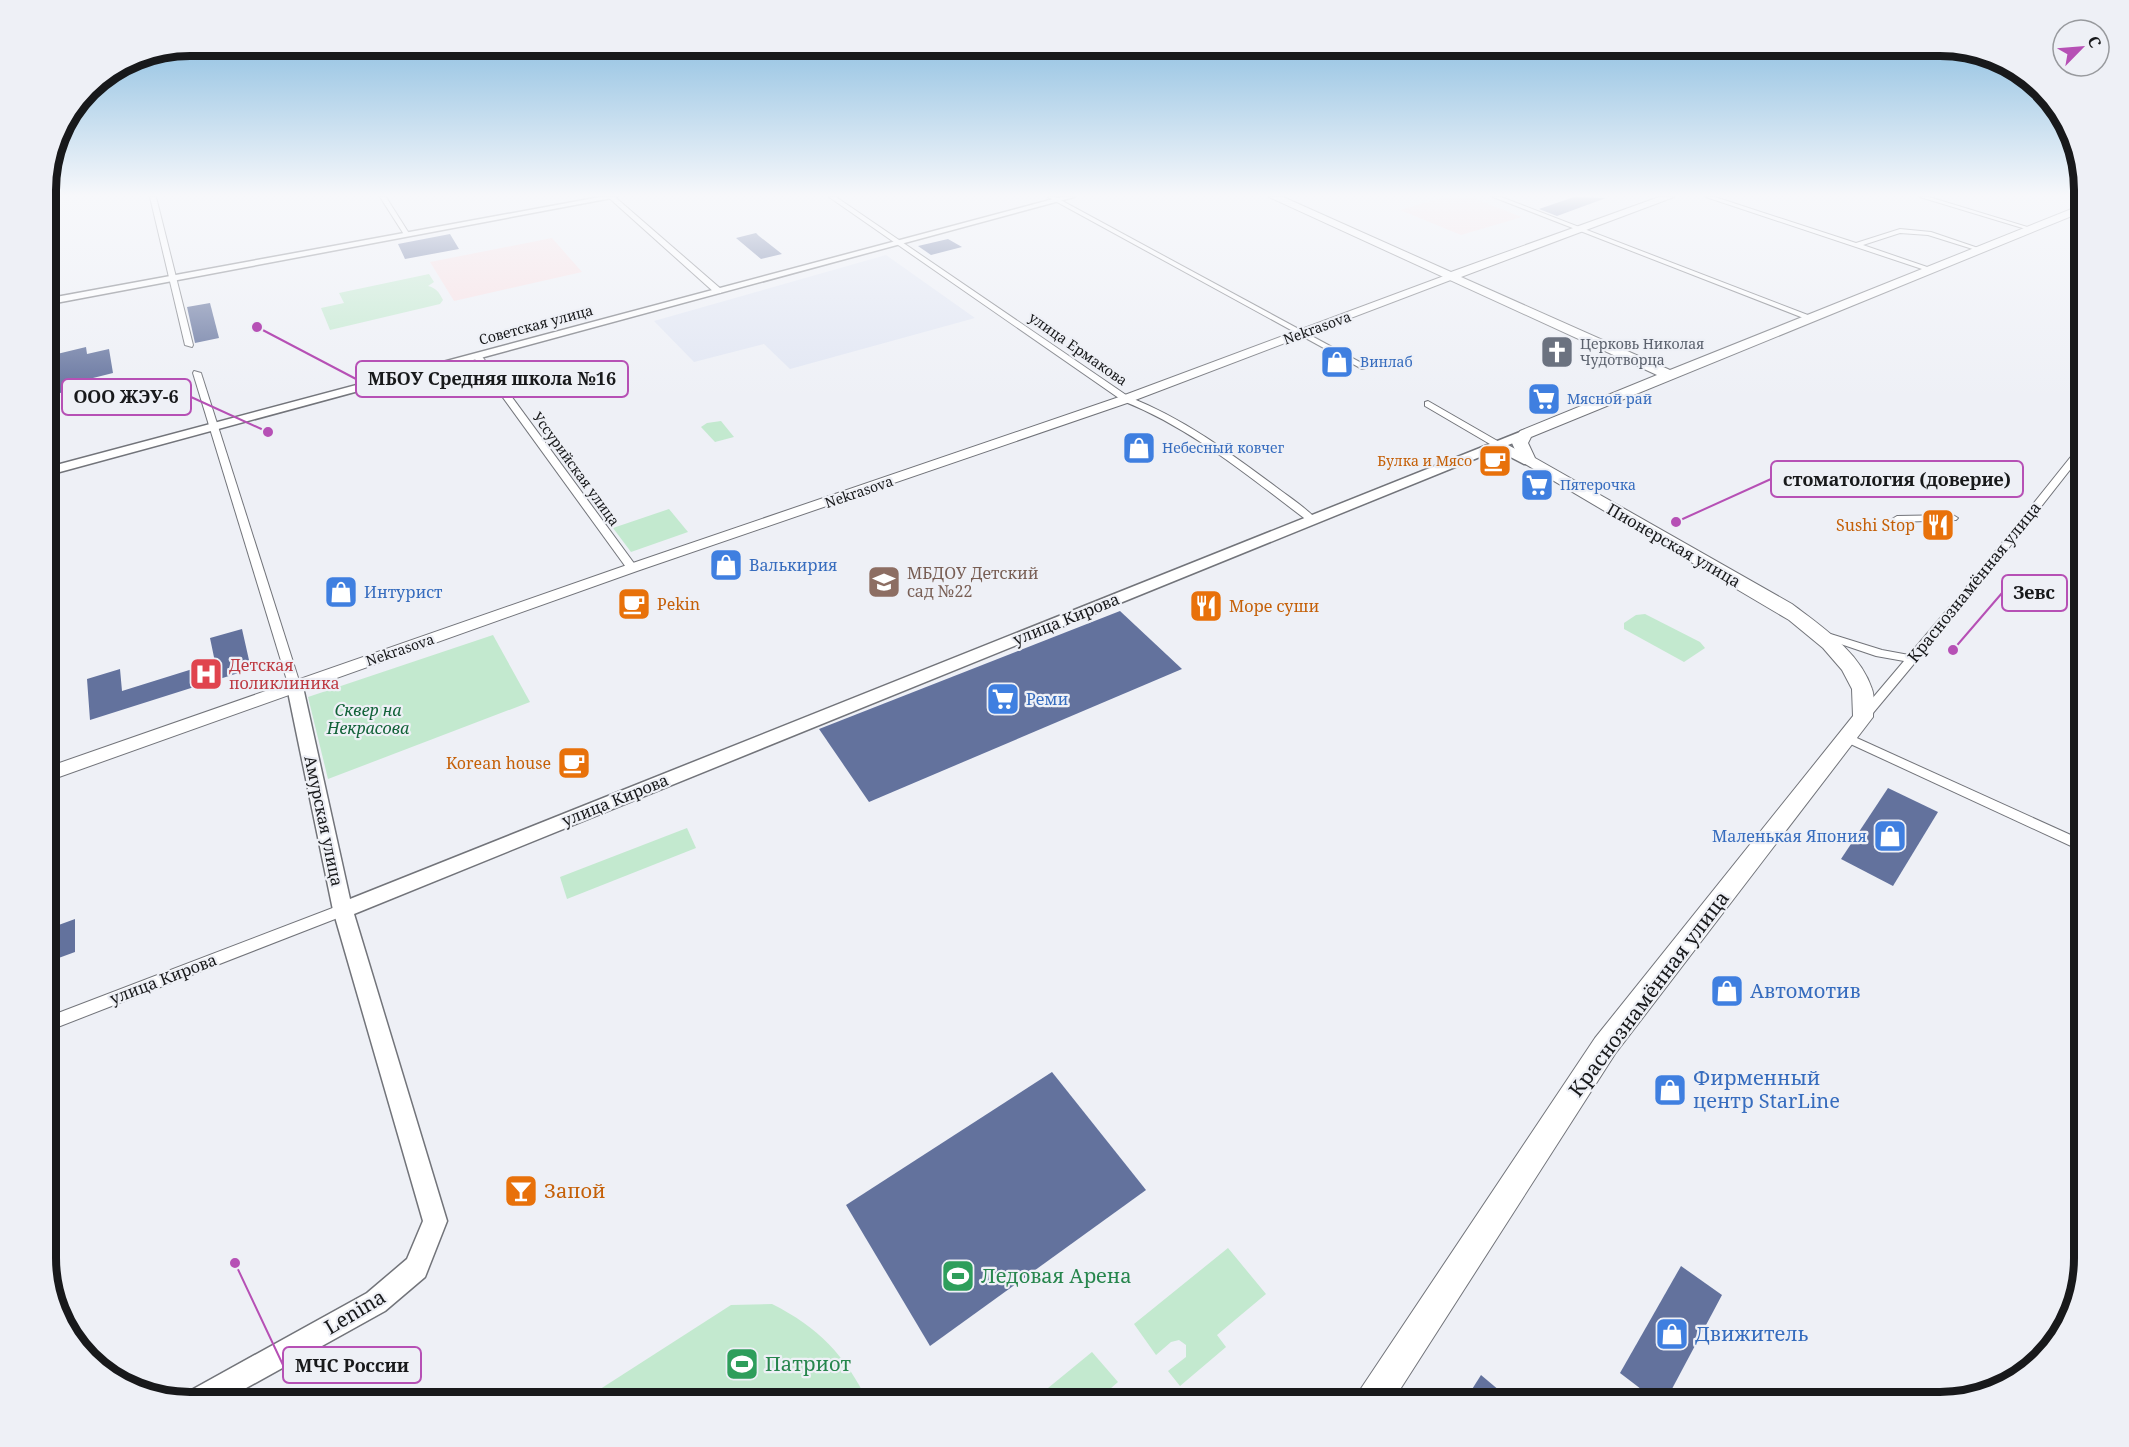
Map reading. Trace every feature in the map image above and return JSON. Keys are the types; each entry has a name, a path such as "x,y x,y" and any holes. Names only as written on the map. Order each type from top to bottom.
{"highway":[{"path":"1426,265 1669,375"},
{"name":"Nekrasova","path":"1452,276 1484,265"},
{"name":"улица Кирова","path":"1525,434 1809,317 1944,265"},
{"path":"1525,434 1520,443 1528,461"},
{"name":"Пионерская улица","path":"1528,461 1785,608 1818,633 1846,663 1862,690 1856,727"},
{"name":"Краснознамённая улица","path":"1379,1391 1605,1046 1856,727"}],"main road":[{"path":"56,300 246,265"},
{"name":"Советская улица","path":"56,469 817,265"},
{"name":"Nekrasova","path":"56,771 632,568 1126,399 1452,276"},
{"name":"улица Кирова","path":"343,910 1525,434"},
{"name":"Пионерская улица","path":"1498,445 1528,461"},
{"name":"Амурская улица","path":"295,687 343,910 435,1221 416,1268"},
{"name":"Lenina","path":"215,1391 376,1302 416,1268"}],"street":[{"path":"170,265 189,345"},
{"path":"688,265 718,291"},
{"name":"улица Ермакова","path":"930,265 1071,359 1126,399 1157,410 1182,423 1311,519"},
{"path":"1175,265 1365,367"},
{"path":"1670,265 1809,317"},
{"path":"1914,265 1930,270"},
{"name":"Уссурийская улица","path":"478,357 632,568"},
{"name":"Амурская улица","path":"197,373 295,687"},
{"name":"Пионерская улица","path":"1428,404 1498,445"},
{"name":"Краснознамённая улица","path":"1856,727 2074,458"},
{"path":"1897,519 1953,518"},
{"name":"Пионерская улица","path":"1818,633 1880,654 1912,659"},
{"path":"1856,727 2074,843"},
{"name":"улица Кирова","path":"56,1021 343,910"}],"shaded area":[{"path":"432,265 575,265 582,272 454,301"},
{"path":"853,265 899,265 975,318 790,369 764,344 694,362 654,321"}],"green space":[{"path":"429,274 434,282 428,286 440,295 443,300 440,304 330,330 321,308 344,303 339,293"},
{"path":"721,421 734,437 715,442 701,427 707,423"},
{"path":"669,509 688,532 631,552 613,528"},
{"path":"1645,614 1700,642 1705,648 1684,662 1624,629 1624,623 1636,615"},
{"name":"Сквер на Некрасова","path":"493,635 530,702 328,779 308,697"},
{"path":"687,828 696,848 567,899 560,877"},
{"path":"1228,1248 1266,1294 1217,1335 1226,1347 1180,1386 1168,1371 1186,1357 1186,1345 1179,1340 1171,1342 1156,1355 1134,1324"},
{"name":"Патриот","path":"772,1304 803,1322 840,1356 862,1391 597,1391 731,1305"},
{"path":"1092,1352 1118,1382 1108,1391 1044,1391"}],"building":[{"path":"210,303 219,338 195,343 187,307"},
{"path":"86,347 87,354 109,349 113,373 93,378 94,385 60,393 57,354"},
{"name":"Реми","path":"1120,611 1182,669 869,802 819,729"},
{"name":"Детская поликлиника","path":"242,629 251,669 90,720 87,679 120,669 122,691 215,662 210,638"},
{"name":"Маленькая Япония","path":"1888,788 1938,812 1893,886 1841,859"},
{"path":"75,919 75,952 56,959 56,926"},
{"name":"Ледовая Арена","path":"1052,1072 1146,1190 930,1346 846,1205"},
{"name":"Движитель","path":"1681,1266 1722,1295 1671,1391 1644,1391 1620,1373"},
{"path":"1481,1375 1500,1391 1471,1391"}],"place":[{"name":"МБОУ Средняя школа №16","path":"257,327"},
{"name":"Церковь Николая Чудотворца","path":"1557,352"},
{"name":"Винлаб","path":"1337,362"},
{"name":"Мясной рай","path":"1544,399"},
{"name":"ООО ЖЭУ-6","path":"268,432"},
{"name":"Небесный ковчег","path":"1139,448"},
{"name":"Булка и Мясо","path":"1495,461"},
{"name":"Пятерочка","path":"1537,485"},
{"name":"стоматология (доверие)","path":"1676,522"},
{"name":"Sushi Stop","path":"1938,525"},
{"name":"Валькирия","path":"726,565"},
{"name":"МБДОУ Детский сад №22","path":"884,582"},
{"name":"Интурист","path":"341,592"},
{"name":"Pekin","path":"634,604"},
{"name":"Море суши","path":"1206,606"},
{"name":"Зевс","path":"1953,650"},
{"name":"Детская поликлиника","path":"206,674"},
{"name":"Реми","path":"1003,699"},
{"name":"Korean house","path":"574,763"},
{"name":"Маленькая Япония","path":"1890,836"},
{"name":"Автомотив","path":"1727,991"},
{"name":"Фирменный центр StarLine","path":"1670,1090"},
{"name":"Запой","path":"521,1191"},
{"name":"МЧС России","path":"235,1263"},
{"name":"Ледовая Арена","path":"958,1276"},
{"name":"Движитель","path":"1672,1334"},
{"name":"Патриот","path":"742,1364"}]}
